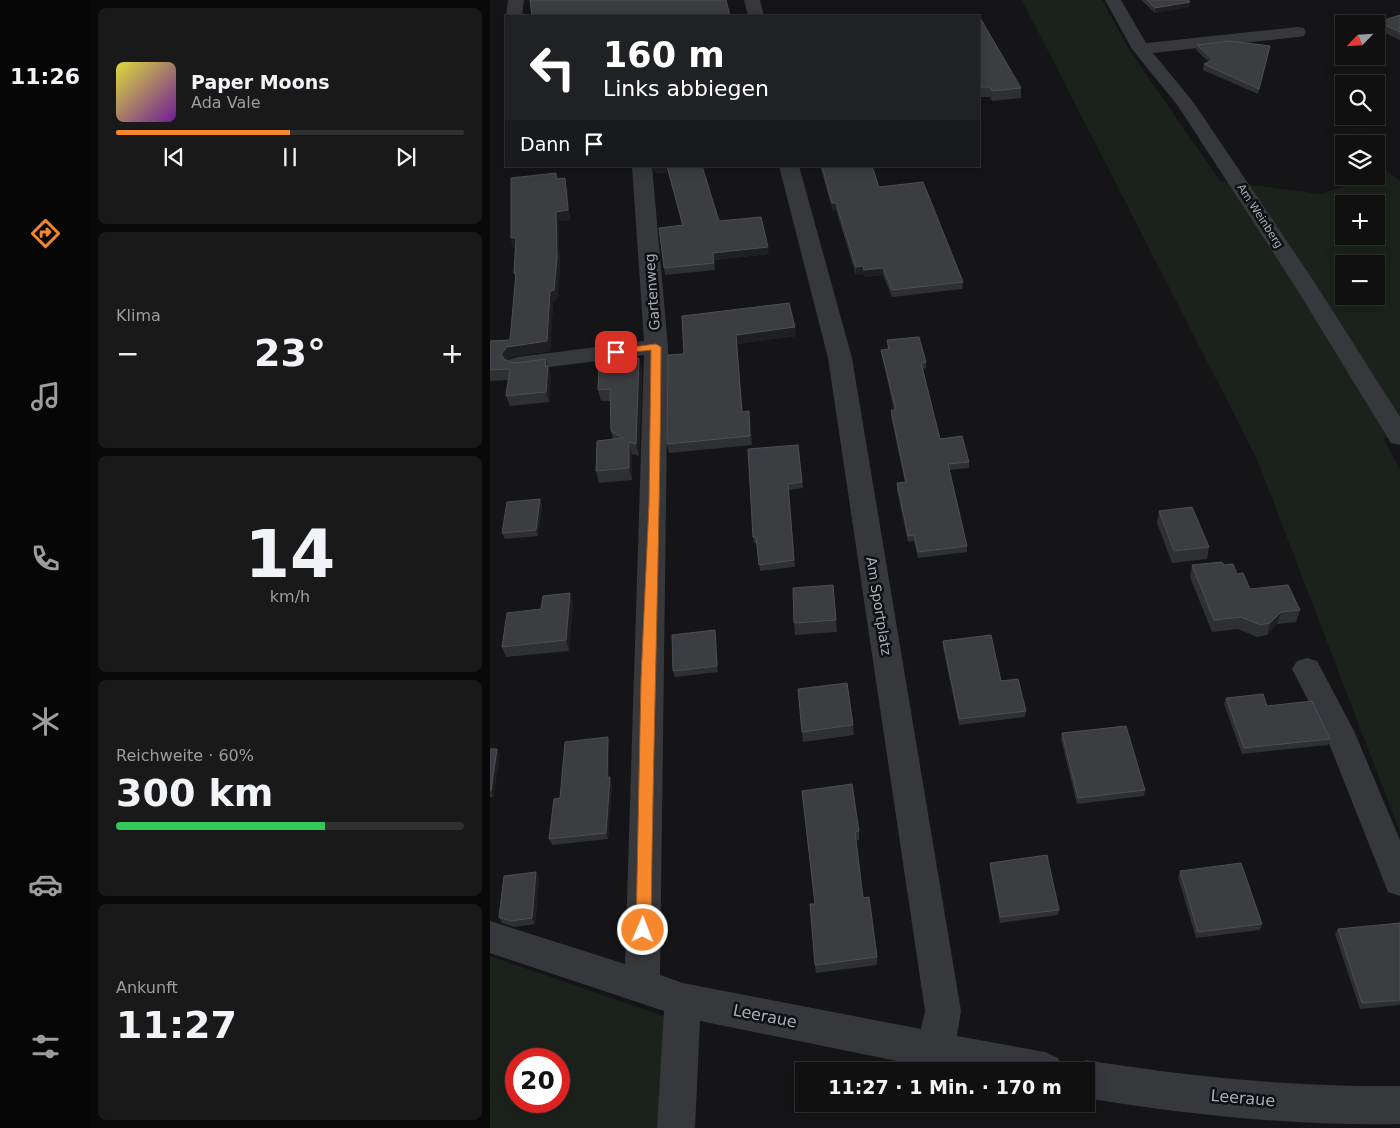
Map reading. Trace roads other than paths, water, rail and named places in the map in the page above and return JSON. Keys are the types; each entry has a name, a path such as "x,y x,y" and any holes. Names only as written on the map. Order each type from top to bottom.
{"street":[{"path":"514,15 516,0"},
{"path":"752,0 756,15"},
{"name":"Am Weinberg","path":"1113,0 1142,50 1185,103 1304,283 1400,437"},
{"path":"1142,50 1298,32"},
{"name":"Gartenweg","path":"642,167 656,347 642,988"},
{"name":"Am Sportplatz","path":"789,167 841,368 942,1011 936,1051"},
{"path":"518,364 656,347"},
{"path":"1307,669 1339,731 1400,881"},
{"name":"Leeraue","path":"490,937 683,1000 996,1062"},
{"path":"676,1128 683,1000"},
{"name":"Leeraue","path":"1095,1081 1155,1091 1246,1099 1348,1106 1400,1105"}]}
